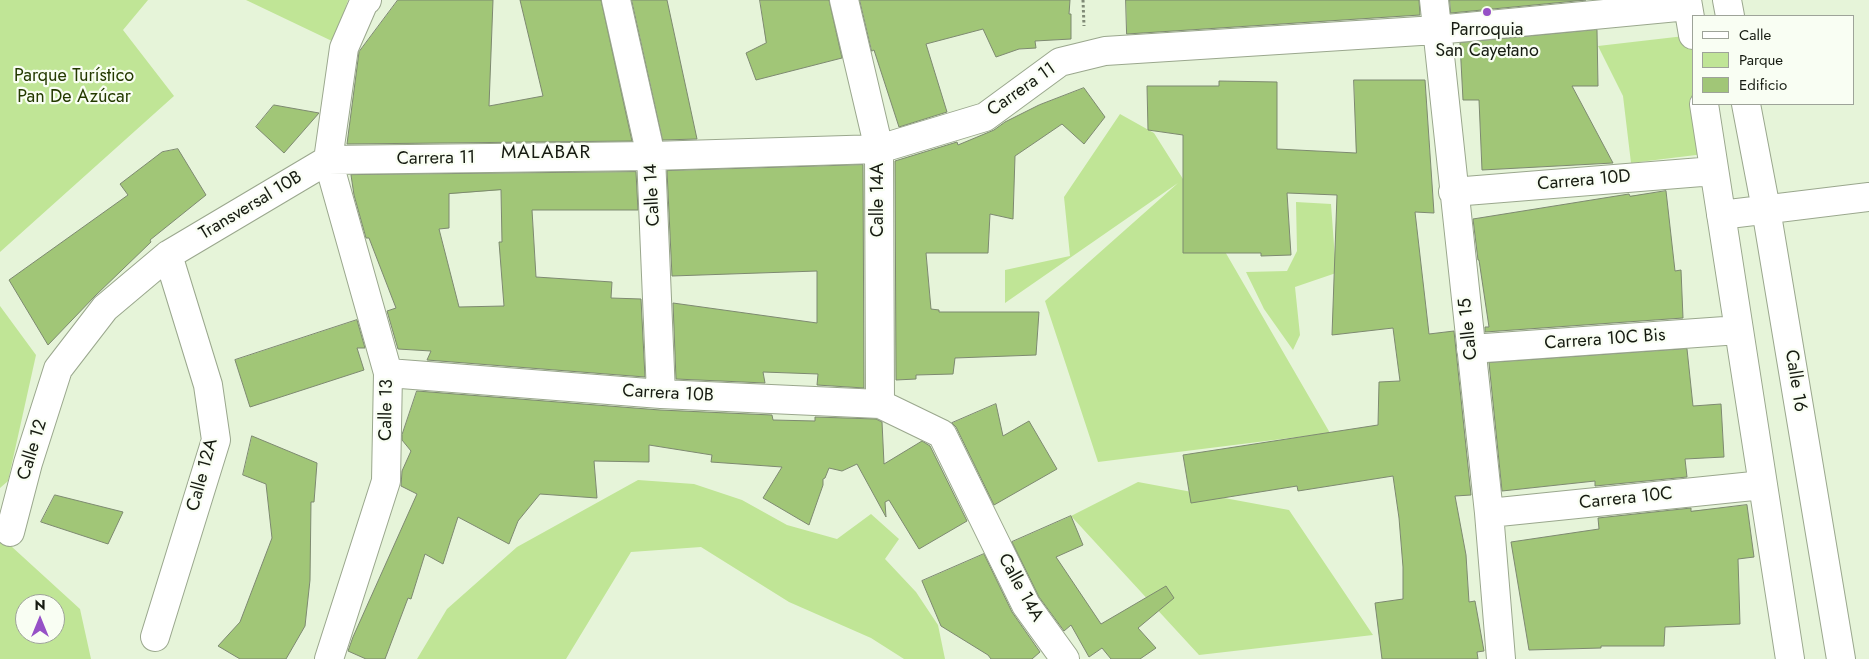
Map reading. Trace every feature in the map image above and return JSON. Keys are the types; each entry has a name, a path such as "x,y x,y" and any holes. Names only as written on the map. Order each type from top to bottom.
{"street":[{"path":"328,160 344,48 364,2 367,0"},
{"name":"Calle 14","path":"616,0 651,156 661,394"},
{"name":"Calle 14A","path":"844,0 879,150 880,404"},
{"name":"Calle 15","path":"1434,0 1453,192 1489,513 1501,659"},
{"path":"1727,0 1730,15"},
{"path":"1688,3 1692,28"},
{"name":"Carrera 11","path":"328,160 651,156 879,150 986,117 1060,62 1105,51 1436,30 1688,3"},
{"path":"1704,105 1790,659"},
{"name":"Calle 16","path":"1746,105 1766,209 1841,659"},
{"name":"Transversal 10B","path":"58,369 105,308 168,255 328,160"},
{"name":"Calle 13","path":"328,160 388,373 386,481 329,659"},
{"name":"Carrera 10D","path":"1453,192 1714,171"},
{"path":"1721,215 1869,196"},
{"name":"Calle 12A","path":"154,637 216,440 208,385 168,255"},
{"name":"Carrera 10C Bis","path":"1471,349 1739,330"},
{"name":"Calle 12","path":"10,532 28,463 58,369"},
{"name":"Carrera 10B","path":"388,373 661,394 880,404 942,434"},
{"name":"Calle 14A","path":"942,434 1026,605 1065,659"},
{"name":"Carrera 10C","path":"1489,513 1763,485"}],"green space":[{"name":"Parque Turístico Pan De Azúcar","path":"0,0 148,0 123,30 174,96 0,252"},
{"path":"246,0 348,0 334,42"},
{"path":"1692,35 1692,105 1712,153 1631,163 1623,96 1598,46"},
{"path":"1120,114 1154,133 1183,179 1330,433 1098,462 1045,301 1178,183 1005,303 1005,270 1070,256 1064,197"},
{"path":"1296,202 1331,204 1336,273 1295,287 1300,335 1293,350 1264,309 1246,272 1287,271 1297,251"},
{"path":"0,306 36,355 8,481 0,488"},
{"path":"638,480 694,484 742,500 787,525 837,539 871,514 899,539 885,559 916,592 938,625 945,659 904,659 871,638 789,602 701,547 631,552 566,659 417,659 447,609 517,547"},
{"path":"1138,482 1289,510 1373,635 1199,655 1071,516"},
{"path":"0,536 64,594 15,594 15,644 65,644 65,595 80,609 91,659 0,659"}],"building":[{"path":"398,0 493,0 489,106 543,96 520,0 601,0 632,141 347,144 359,52"},
{"path":"632,0 667,0 697,139 663,140"},
{"path":"760,0 829,0 842,58 756,80 746,53 766,43"},
{"path":"860,0 1070,0 1071,39 1035,41 1036,48 1019,49 996,57 983,29 926,44 947,112 899,127 874,50 872,51"},
{"path":"1126,0 1419,0 1420,15 1127,34"},
{"path":"1450,0 1586,0 1451,13"},
{"path":"1597,30 1598,86 1572,86 1613,163 1482,170 1479,100 1463,100 1460,43"},
{"path":"1354,80 1425,80 1434,213 1415,212 1429,334 1454,331 1471,495 1455,496 1466,555 1469,602 1475,601 1484,651 1477,652 1478,659 1382,659 1375,603 1403,599 1403,567 1393,476 1298,491 1297,486 1191,503 1183,455 1378,425 1379,382 1400,381 1393,328 1332,335 1337,195 1287,193 1291,255 1261,256 1261,253 1183,253 1183,135 1148,130 1147,86 1219,86 1219,81 1277,82 1277,149 1356,153"},
{"path":"1084,88 1105,117 1084,144 1062,124 1015,156 1013,219 990,214 988,253 926,253 931,309 939,310 939,312 1039,312 1036,355 955,358 953,374 916,375 916,379 896,380 895,161 957,142 958,145 994,130 1005,122 1039,105"},
{"path":"274,105 319,113 284,153 256,127"},
{"path":"178,149 206,195 150,240 151,242 48,345 9,280 128,195 120,184 162,152"},
{"path":"863,165 864,388 817,385 818,374 763,372 765,383 676,379 673,303 817,323 817,271 672,276 667,171"},
{"path":"636,172 638,210 532,210 536,277 612,282 611,298 641,299 645,377 427,360 431,351 398,349 387,311 396,308 369,238 366,238 354,195 351,175","holes":["501,190 502,242 499,242 504,306 459,307 439,229 449,228 449,194"]},
{"path":"1666,191 1675,271 1681,270 1683,318 1485,332 1485,327 1489,327 1473,219 1629,194 1630,196"},
{"path":"357,320 365,348 357,348 364,370 250,407 235,360"},
{"path":"1687,349 1693,406 1721,404 1724,457 1685,459 1687,477 1595,486 1595,481 1502,491 1489,363"},
{"path":"417,391 660,410 772,415 773,420 815,421 815,417 876,419 882,422 884,464 922,441 930,446 967,521 919,549 889,500 885,502 886,517 857,464 842,471 829,468 823,479 823,485 809,525 763,498 782,467 711,462 712,455 649,445 649,462 594,461 597,498 540,494 518,521 509,544 458,517 443,564 425,554 411,599 408,598 385,659 366,659 348,651 417,494 401,486 402,471 411,451 402,440 402,435"},
{"path":"996,404 1003,436 1029,421 1057,469 994,505 956,427 952,423"},
{"path":"252,436 317,463 314,502 311,502 310,580 305,626 286,659 240,659 218,646 240,622 272,538 266,484 243,475"},
{"path":"55,495 123,512 108,544 41,522"},
{"path":"1747,505 1754,557 1738,559 1740,624 1665,627 1664,646 1601,646 1601,648 1529,650 1511,542 1599,529 1598,518 1691,508 1691,511"},
{"path":"1071,516 1083,545 1056,557 1101,624 1166,586 1174,598 1138,628 1156,648 1140,659 1111,659 1102,648 1089,657 1071,625 1064,631 1039,597 1012,542"},
{"path":"984,554 1012,612 1040,652 1032,659 991,659 988,655 941,626 922,581"}],"place":[{"name":"Parroquia San Cayetano","path":"1487,12"}],"district":[{"name":"MALABAR","path":"546,153"}]}
